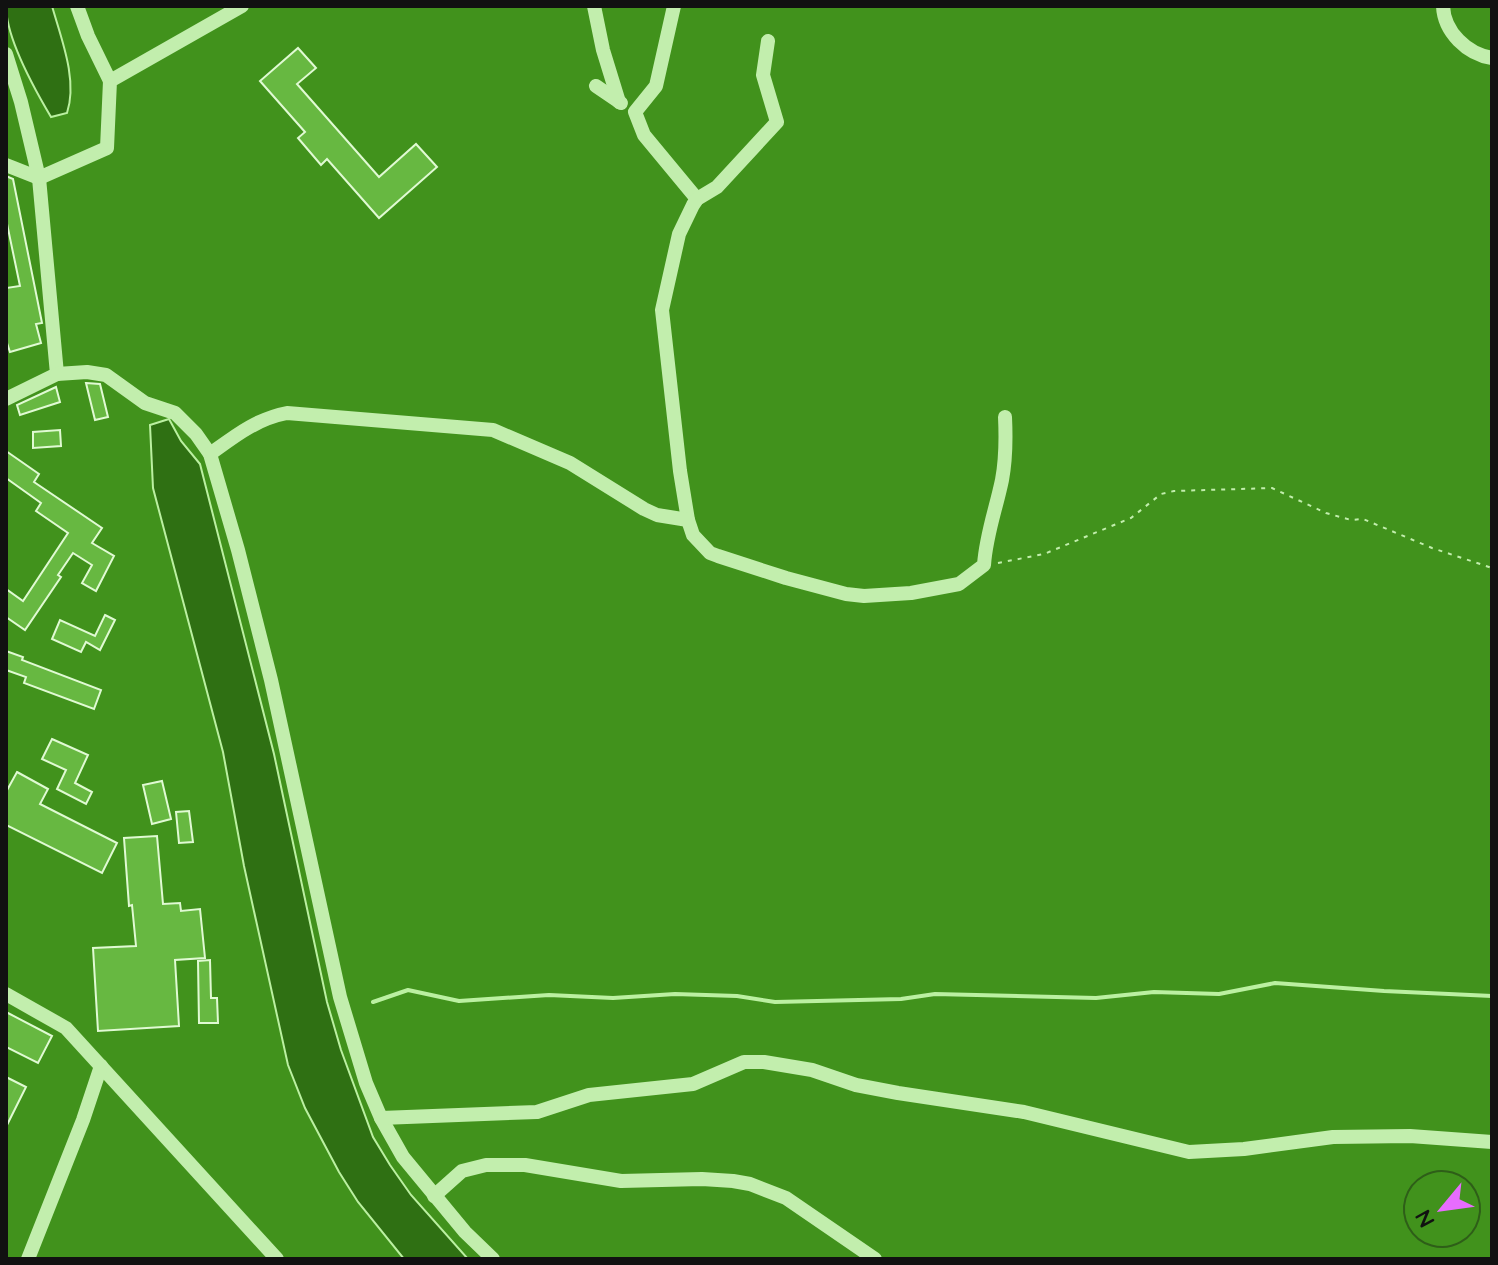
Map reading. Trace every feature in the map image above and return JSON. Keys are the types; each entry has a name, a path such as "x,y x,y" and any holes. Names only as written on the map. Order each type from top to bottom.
{"street":[{"path":"6,165 39,178 107,148 110,81 77,6"},
{"path":"110,81 242,6"},
{"path":"594,6 619,102"},
{"path":"635,112 656,86 674,6"},
{"path":"1443,6 1444,18 1461,43 1476,54 1492,58"},
{"path":"768,41 763,75 777,122 717,187 697,199 679,234 662,310 680,471 693,535 710,553 846,594 885,596 959,584 984,565 985,541 1002,479 1005,417"},
{"path":"6,54 39,178 57,374"},
{"path":"596,86 635,112 644,135 697,199"},
{"path":"6,399 57,374 87,372 106,375 145,403 175,413 210,454 271,680 340,997 366,1083 403,1157 465,1232 493,1259"},
{"path":"210,454 247,427 268,417 287,413 480,428 506,435 570,463 657,515 688,520"},
{"path":"6,994 66,1028 277,1259"},
{"path":"381,1118 537,1112 589,1095 693,1084 744,1062 764,1062 812,1070 856,1085 1024,1112 1189,1152 1346,1137 1410,1136 1492,1142"},
{"path":"28,1259 101,1066"},
{"path":"434,1196 462,1171 486,1165 536,1166 621,1181 733,1181 786,1198 875,1259"}],"path":[{"path":"984,565 1044,554 1131,518 1161,494 1261,487 1283,492 1339,517 1363,519 1432,548 1492,568"}],"shaded area":[{"path":"6,6 52,6 64,45 71,87 67,113 51,117 44,106 16,48"},
{"path":"169,419 181,441 200,464 274,754 327,1002 341,1050 373,1137 390,1165 411,1195 468,1259 404,1259 358,1202 339,1172 305,1108 288,1065 244,866 223,752 153,488 150,425"}],"building":[{"path":"298,48 316,68 297,84 379,177 416,144 437,167 379,218 327,159 321,165 298,138 305,132 260,81"},
{"path":"6,176 13,179 42,323 36,324 41,343 10,352 6,340 6,288 20,286 6,219"},
{"path":"86,383 100,384 108,417 95,420"},
{"path":"56,387 60,402 20,415 17,405"},
{"path":"60,430 61,446 33,448 33,432"},
{"path":"6,451 39,474 34,482 102,528 92,543 114,556 96,591 82,583 92,565 73,553 58,575 61,577 25,630 6,617 6,589 23,601 68,533 36,511 41,503 6,478"},
{"path":"105,615 115,620 100,650 86,642 81,652 52,639 60,620 95,636"},
{"path":"6,651 101,690 94,709 24,683 26,677 6,670"},
{"path":"52,739 88,755 75,783 92,792 86,804 57,789 66,770 42,759"},
{"path":"17,772 48,789 40,804 117,843 102,873 6,825 6,792"},
{"path":"162,781 171,819 152,824 143,785"},
{"path":"189,811 193,842 179,843 176,812"},
{"path":"157,836 163,904 180,903 181,911 200,909 205,958 175,960 179,1026 98,1031 93,948 136,946 132,905 129,906 124,838"},
{"path":"210,960 211,998 217,998 218,1023 199,1023 198,961"},
{"path":"6,1012 52,1036 38,1063 6,1047"},
{"path":"6,1077 26,1087 6,1127"}],"waterway":[{"path":"373,1002 408,990 459,1001 549,995 613,998 675,994 737,996 775,1002 901,999 935,994 1096,998 1154,992 1219,994 1275,983 1492,996"}]}
